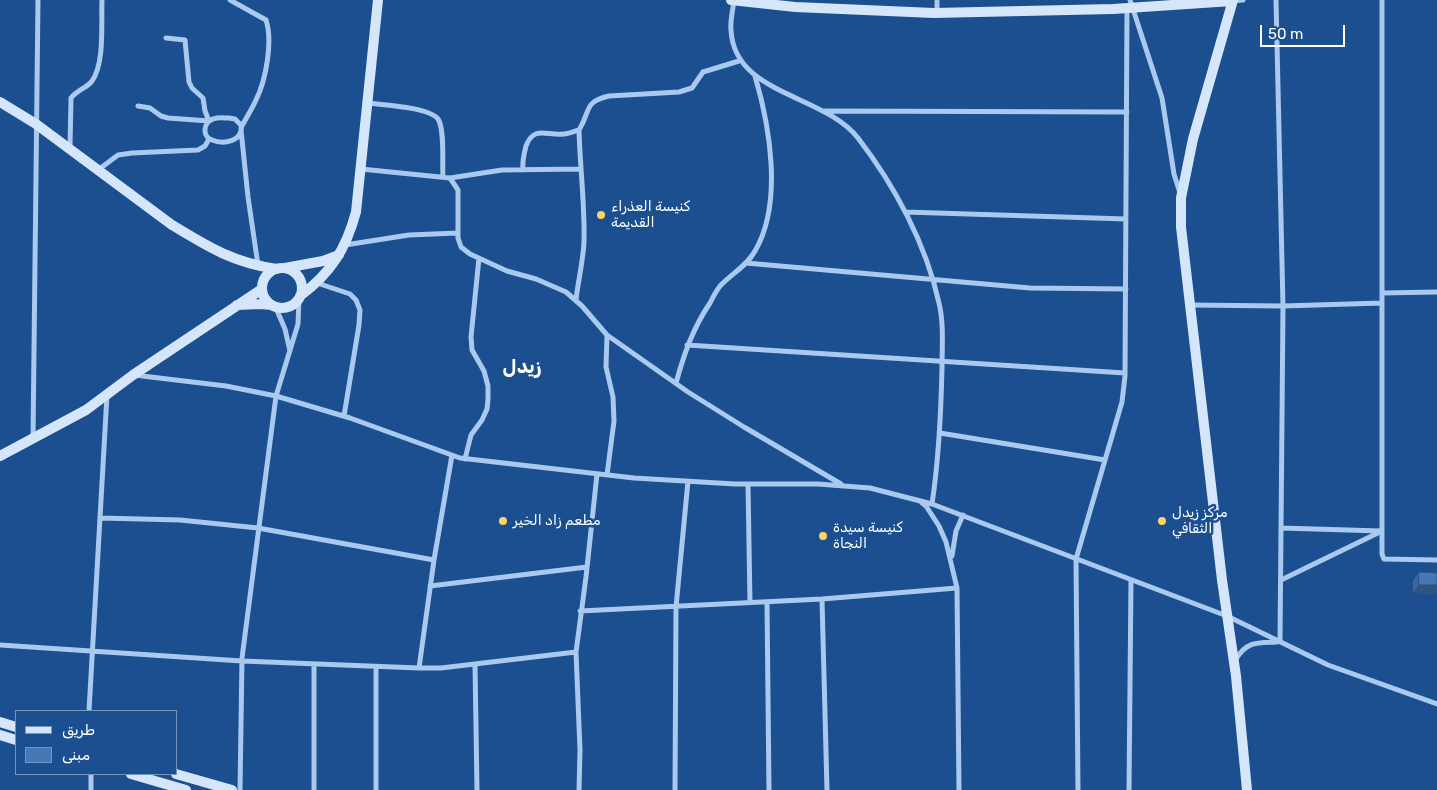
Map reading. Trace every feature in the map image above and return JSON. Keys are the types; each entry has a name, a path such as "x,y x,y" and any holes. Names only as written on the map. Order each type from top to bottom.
{"street":[{"path":"32,439 38,0"},
{"path":"70,150 71,98 89,85 98,70 102,0"},
{"path":"209,121 205,128 209,139 214,141 238,138 248,113 256,102 266,68 269,28 266,20 230,0"},
{"path":"236,306 254,304 288,307 326,274 345,245 356,212 378,0"},
{"path":"932,504 940,433 942,330 940,304 918,240 905,212 878,166 856,135 832,116 755,76 739,61 733,47 730,29 733,0 795,7 937,13 1243,0"},
{"path":"937,0 937,13"},
{"path":"1232,0 1193,139 1181,198 1181,227 1234,663 1247,790"},
{"path":"1276,0 1283,306 1280,642"},
{"path":"1382,0 1382,530 1384,559 1437,560"},
{"path":"1078,790 1076,559 1122,402 1125,373 1127,112 1130,5"},
{"path":"1130,5 1162,98 1174,174 1181,198"},
{"path":"166,38 185,40 189,82 192,88 203,98 209,121"},
{"path":"576,300 584,245 584,206 580,169 579,130 589,105 597,98 609,96 679,92 692,88 703,72 739,61"},
{"path":"676,383 687,344 699,320 720,286 754,254 762,238 768,214 771,183 769,142 762,99 755,76"},
{"path":"0,102 36,124 172,225 221,253 246,263 292,271 299,278 302,287 299,298 299,316 290,353 276,396 242,661 240,790"},
{"path":"368,104 423,111 437,117 440,121 442,134 442,177"},
{"path":"138,106 150,108 161,116 168,118 209,121 232,118 239,122 259,266"},
{"path":"822,111 1127,112"},
{"path":"523,170 524,153 528,140 532,135 537,133 563,134 579,130"},
{"path":"97,170 118,155 198,150 205,146 209,139"},
{"path":"361,169 450,178 502,170 580,169"},
{"path":"450,178 458,190 458,233 461,246 470,254 507,271 536,279 566,292 576,300 607,334 676,383 744,427 844,486"},
{"path":"905,212 1126,219"},
{"path":"345,245 410,235 458,233"},
{"path":"0,456 86,410 133,375 236,306 262,286 268,274 280,268 323,261 339,255"},
{"path":"465,458 471,435 482,420 487,409 488,400 488,386 484,371 472,350 471,337 479,258"},
{"path":"246,263 262,286 265,298 273,306 285,329 290,353"},
{"path":"746,263 1030,288 1126,289"},
{"path":"317,283 350,294 356,300 360,310 344,416"},
{"path":"1382,293 1437,292"},
{"path":"1190,305 1283,306 1382,303"},
{"path":"607,334 606,367 613,397 614,421 607,475"},
{"path":"687,344 1125,373"},
{"path":"133,375 226,386 276,396 344,416 452,456 607,475 748,484 870,488 919,500 1227,616 1328,664 1437,704"},
{"path":"89,710 108,394"},
{"path":"940,433 1105,460"},
{"path":"419,668 434,560 452,456"},
{"path":"579,790 580,750 576,652 597,474"},
{"path":"674,790 676,607 688,481"},
{"path":"748,484 750,603"},
{"path":"919,500 926,506 939,526 946,542 957,588 960,790"},
{"path":"951,562 956,531 963,515"},
{"path":"100,518 180,520 258,528 434,560"},
{"path":"1281,528 1382,530"},
{"path":"1281,580 1382,530"},
{"path":"430,586 587,567"},
{"path":"1129,790 1131,580"},
{"path":"580,611 822,600 957,588"},
{"path":"822,600 827,790"},
{"path":"768,602 769,790"},
{"path":"1234,663 1242,650 1250,644 1280,642"},
{"path":"0,645 242,661 419,668 441,668 576,652"},
{"path":"314,664 314,790"},
{"path":"475,664 477,790"},
{"path":"376,667 376,790"},
{"path":"0,722 15,726"},
{"path":"0,735 15,740"},
{"path":"91,775 91,790"},
{"path":"134,775 186,790"},
{"path":"178,775 232,790"}],"building":[{"path":"1419,572 1437,573 1437,585 1419,585"}],"place":[{"name":"كنيسة العذراء القديمة","path":"601,215"},
{"name":"مطعم زاد الخير","path":"503,521"},
{"name":"مركز زيدل الثقافي","path":"1162,521"},
{"name":"كنيسة سيدة النجاة","path":"823,536"}],"district":[{"name":"زيدل","path":"522,368"}]}
